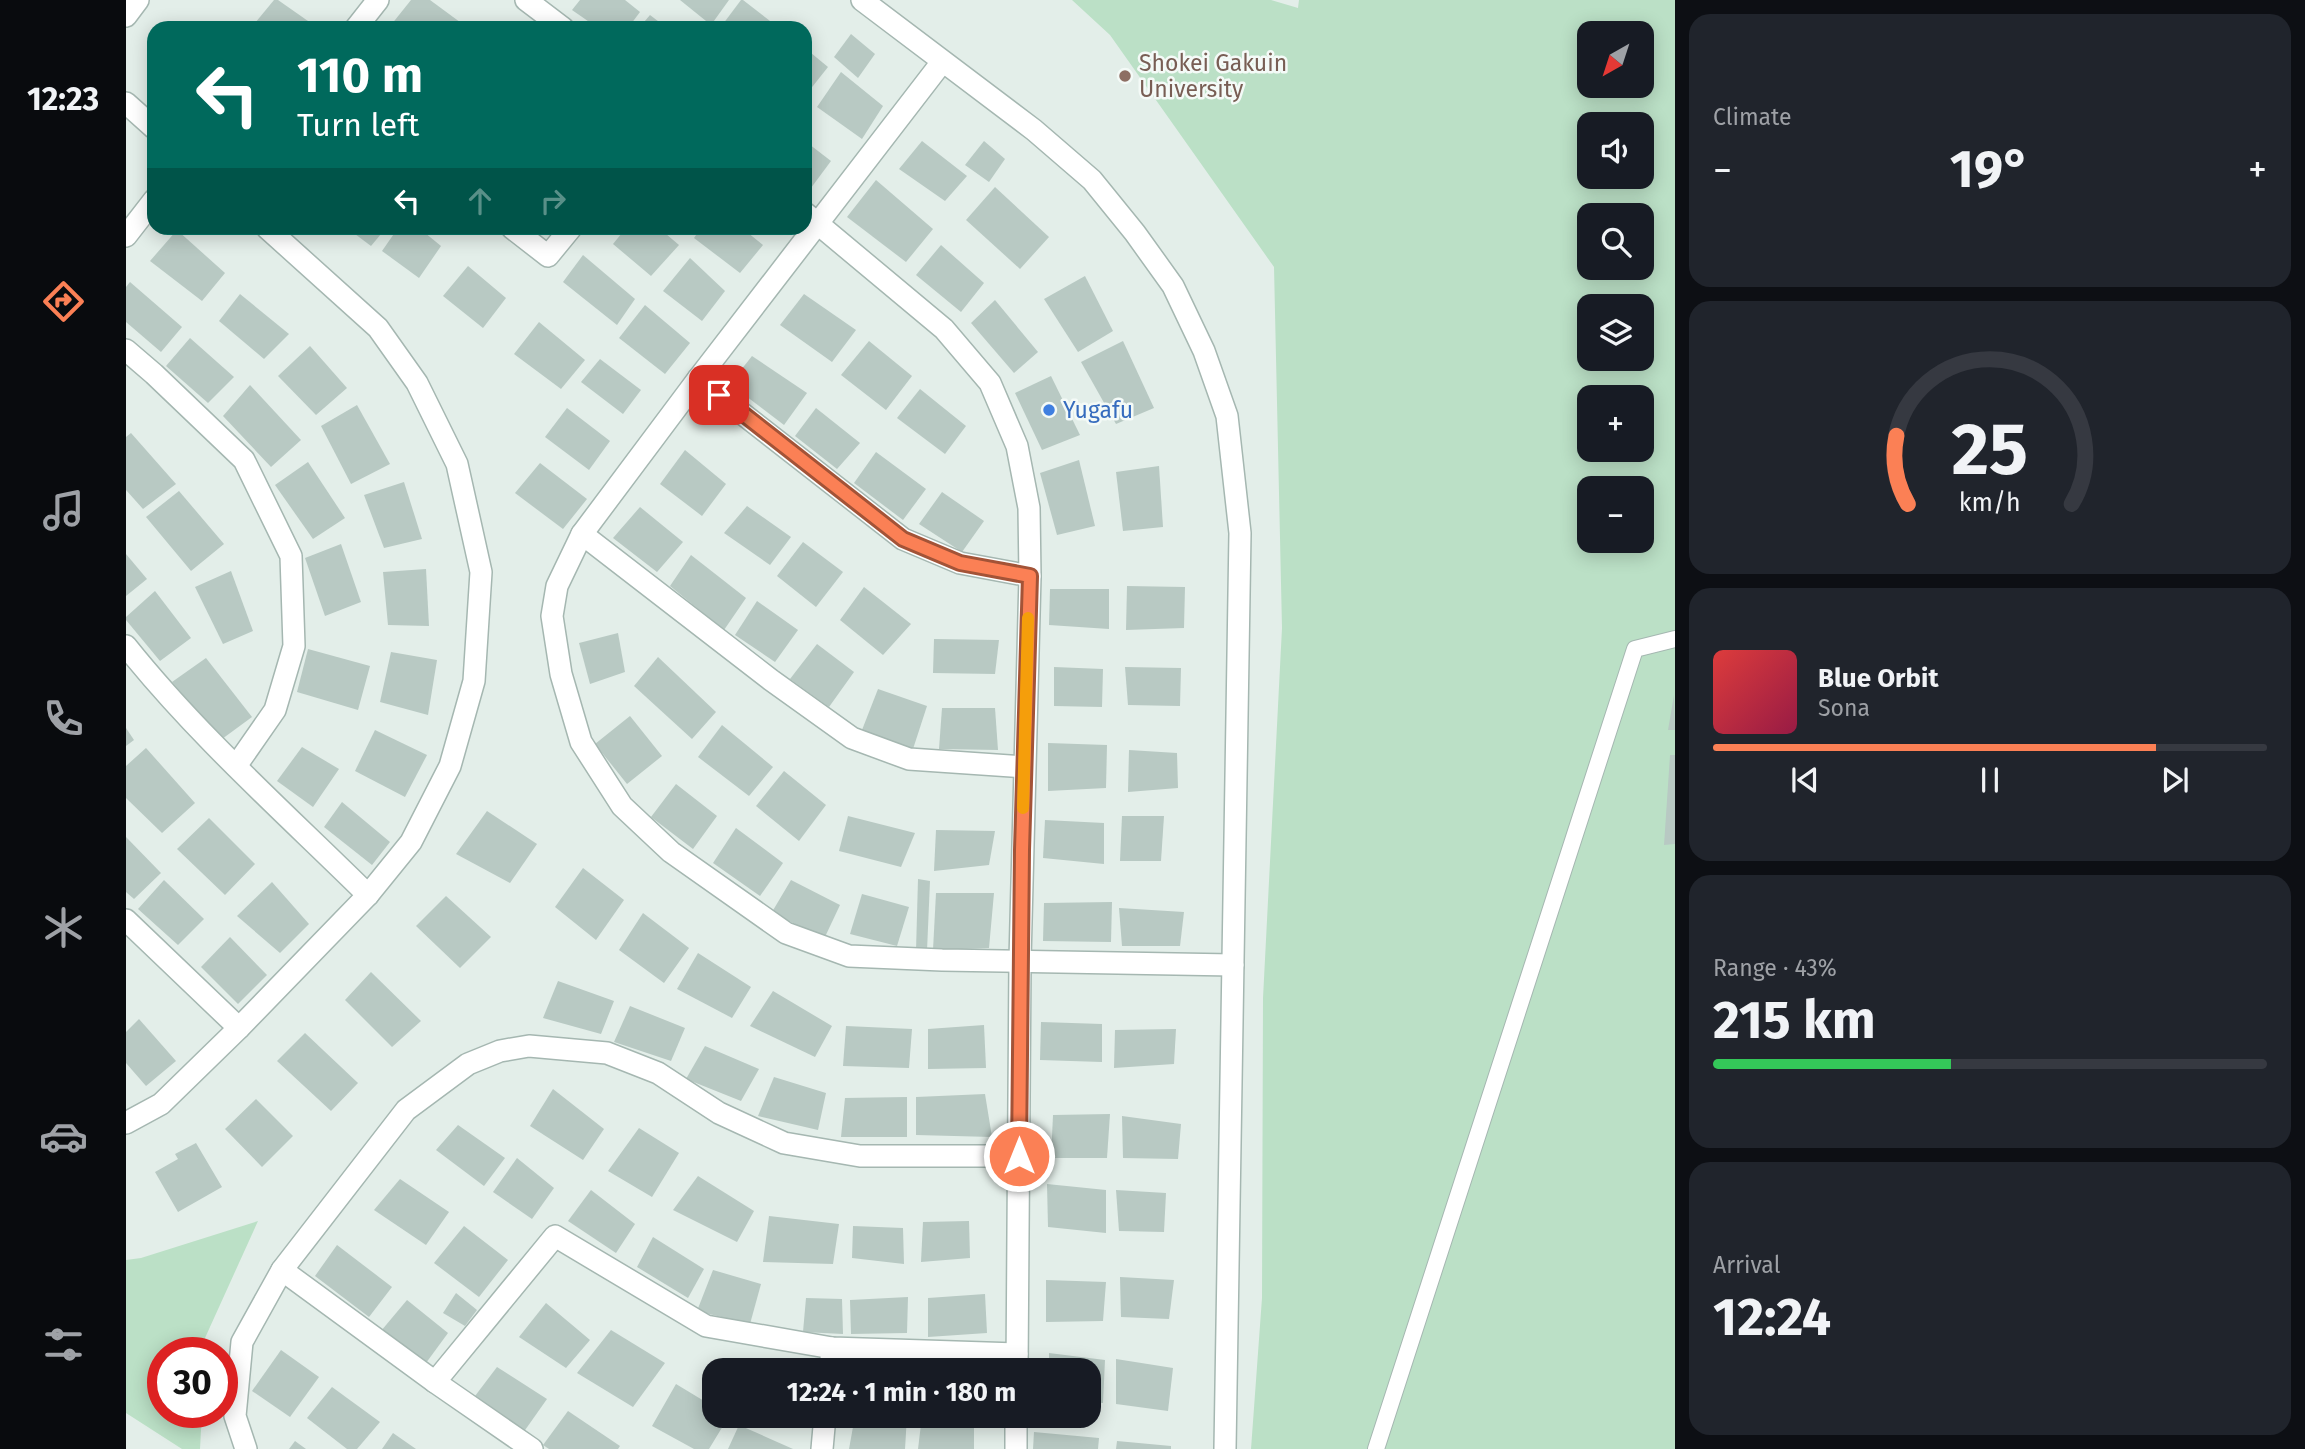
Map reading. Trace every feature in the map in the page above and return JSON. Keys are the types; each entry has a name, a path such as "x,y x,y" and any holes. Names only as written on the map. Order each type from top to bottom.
{"street":[{"path":"126,16 138,0"},
{"path":"362,21 378,0"},
{"path":"526,0 554,21"},
{"path":"862,0 1034,130 1092,180 1173,286 1204,351 1227,416 1240,533 1225,1449"},
{"path":"942,62 812,219 944,329 989,383 1017,446 1029,508 1030,576 1020,960 1017,1358"},
{"path":"126,103 147,122"},
{"path":"126,236 147,209"},
{"path":"126,1123 161,1104 239,1028 368,895 411,842 450,766 474,681 481,572 457,464 417,383 378,328 275,235"},
{"path":"521,235 548,256 564,235"},
{"path":"801,235 698,379 582,534 557,586 552,616 561,674 581,742 622,806 671,852 786,933 849,956 1233,965"},
{"path":"126,350 244,460 291,556 293,646 275,710 236,765"},
{"path":"698,379 903,539 960,563 1030,576"},
{"path":"582,534 771,680 852,738 909,759 1024,767"},
{"path":"126,646 148,673 236,765 368,895"},
{"path":"126,920 239,1028"},
{"path":"246,1449 235,1416 242,1342 282,1270 407,1110 468,1064 500,1051 529,1046 607,1053 658,1073 719,1113 784,1143 860,1156 1019,1156"},
{"path":"435,1382 555,1236 706,1326 832,1348 964,1358"},
{"path":"282,1270 435,1382 533,1449"},
{"path":"831,1358 832,1348"},
{"path":"822,1449 824,1428"},
{"path":"1016,1428 1016,1449"}],"lane":[{"path":"1376,1449 1635,649 1675,639"}],"green space":[{"path":"1072,0 1271,0 1298,8 1299,0 1675,0 1675,1449 1251,1449 1262,1298 1263,998 1282,628 1274,267 1110,35"},
{"path":"258,1221 205,1337 147,1337 147,1426 126,1413 126,1260 141,1258"},
{"path":"149,1428 201,1428 200,1449 182,1449"}],"building":[{"path":"274,0 278,0 308,21 257,21"},
{"path":"411,0 430,0 458,21 394,21"},
{"path":"580,0 625,0 640,12 633,21 588,21 572,10"},
{"path":"680,0 729,0 714,21 706,21"},
{"path":"743,0 770,21 725,21"},
{"path":"650,15 658,21 645,21"},
{"path":"851,34 875,54 858,78 834,57"},
{"path":"812,54 828,67 812,87"},
{"path":"841,72 883,106 862,139 817,107"},
{"path":"922,141 967,176 945,201 899,169"},
{"path":"984,141 1005,159 989,182 965,165"},
{"path":"812,146 831,161 812,187"},
{"path":"876,180 933,229 906,262 847,217"},
{"path":"995,187 1049,237 1020,269 966,220"},
{"path":"173,235 183,235 225,273 202,301 150,261"},
{"path":"356,235 380,235 371,246"},
{"path":"393,235 428,235 441,246 419,278 382,251"},
{"path":"620,235 667,235 679,245 651,276 613,244"},
{"path":"696,235 751,235 763,245 740,273 694,238"},
{"path":"941,245 984,283 961,312 916,275"},
{"path":"583,255 635,299 617,325 563,282"},
{"path":"690,258 725,291 702,321 663,291"},
{"path":"468,266 506,298 483,328 443,296"},
{"path":"1085,276 1113,331 1078,352 1044,299"},
{"path":"130,282 182,327 161,352 126,322 126,287"},
{"path":"240,294 289,334 264,359 219,321"},
{"path":"804,294 856,330 832,362 780,325"},
{"path":"995,300 1038,352 1014,373 971,323"},
{"path":"645,305 690,343 665,374 619,338"},
{"path":"539,322 585,360 561,389 514,354"},
{"path":"190,338 234,377 208,403 166,366"},
{"path":"869,341 912,376 886,410 841,375"},
{"path":"1123,341 1154,408 1116,424 1081,362"},
{"path":"310,346 347,388 316,415 278,376"},
{"path":"752,356 807,393 784,425 730,384"},
{"path":"600,359 641,390 623,414 581,382"},
{"path":"1051,376 1080,435 1042,450 1015,393"},
{"path":"250,385 301,440 271,467 223,416"},
{"path":"920,389 966,426 945,454 897,418"},
{"path":"357,405 390,464 351,484 321,426"},
{"path":"567,408 610,441 589,470 545,437"},
{"path":"816,408 860,443 837,469 795,436"},
{"path":"131,433 176,484 143,509 126,490 126,437"},
{"path":"685,450 726,484 702,516 660,484"},
{"path":"876,452 926,489 903,520 854,483"},
{"path":"1079,460 1095,526 1057,535 1040,473"},
{"path":"308,462 345,518 313,539 275,485"},
{"path":"540,463 587,499 563,529 515,493"},
{"path":"1159,466 1163,527 1123,531 1116,472"},
{"path":"404,482 422,539 384,548 364,495"},
{"path":"179,491 224,544 191,571 146,517"},
{"path":"942,492 984,521 962,552 919,524"},
{"path":"747,506 791,537 770,565 724,533"},
{"path":"640,507 683,542 657,572 613,538"},
{"path":"803,542 843,572 816,607 777,576"},
{"path":"341,544 361,602 325,616 305,558"},
{"path":"126,554 147,579 126,596"},
{"path":"691,555 746,598 724,630 670,586"},
{"path":"426,569 429,626 388,625 383,572"},
{"path":"231,571 253,631 223,644 195,587"},
{"path":"1127,586 1185,587 1184,628 1126,630"},
{"path":"864,587 911,624 883,655 840,620"},
{"path":"1050,589 1109,589 1109,629 1049,625"},
{"path":"155,591 191,638 160,661 126,620 126,617"},
{"path":"757,601 798,630 775,662 735,635"},
{"path":"618,633 625,672 590,684 579,643"},
{"path":"934,639 999,640 995,674 933,673"},
{"path":"817,644 854,672 829,707 790,679"},
{"path":"308,649 370,666 358,710 297,692"},
{"path":"391,652 437,660 428,715 380,702"},
{"path":"658,657 716,712 692,739 634,686"},
{"path":"206,658 252,717 222,739 172,682"},
{"path":"1054,667 1103,669 1102,707 1054,706"},
{"path":"1125,667 1181,668 1180,706 1128,705"},
{"path":"878,689 927,706 913,749 862,730"},
{"path":"1674,695 1675,730 1668,730"},
{"path":"942,708 995,708 998,750 939,749"},
{"path":"630,716 662,756 627,784 595,744"},
{"path":"722,725 773,767 749,796 698,757"},
{"path":"126,728 134,740 126,746"},
{"path":"375,730 427,755 405,797 355,771"},
{"path":"1048,743 1107,745 1106,788 1048,791"},
{"path":"302,747 339,769 313,807 277,781"},
{"path":"146,748 195,803 162,833 126,798 126,766"},
{"path":"1129,750 1177,753 1178,788 1128,792"},
{"path":"1670,755 1675,755 1675,844 1664,845"},
{"path":"784,771 826,805 799,841 756,806"},
{"path":"676,784 717,816 693,849 651,817"},
{"path":"342,802 390,842 372,865 324,827"},
{"path":"487,811 537,844 510,883 456,854"},
{"path":"848,816 915,833 901,867 839,851"},
{"path":"1122,816 1164,816 1161,861 1120,861"},
{"path":"209,818 255,864 225,895 177,849"},
{"path":"1045,820 1104,823 1104,864 1043,858"},
{"path":"736,828 783,863 760,896 713,863"},
{"path":"936,830 995,831 989,865 934,871"},
{"path":"126,837 161,873 134,899 126,892"},
{"path":"583,868 624,900 596,940 555,907"},
{"path":"918,879 930,881 927,951 916,951"},
{"path":"164,880 204,919 178,945 138,909"},
{"path":"791,880 840,905 824,939 772,912"},
{"path":"272,882 309,924 280,953 237,916"},
{"path":"936,893 994,893 989,948 933,950"},
{"path":"862,894 909,907 897,946 850,934"},
{"path":"446,896 491,937 460,968 416,926"},
{"path":"1112,902 1111,942 1043,941 1044,903"},
{"path":"1119,908 1184,912 1180,946 1122,946"},
{"path":"643,913 689,948 664,983 619,950"},
{"path":"230,937 267,975 238,1004 201,967"},
{"path":"698,953 751,987 732,1018 677,989"},
{"path":"371,972 421,1021 392,1047 345,1000"},
{"path":"558,981 614,1001 601,1034 543,1018"},
{"path":"773,991 832,1026 815,1057 750,1026"},
{"path":"630,1006 685,1028 671,1061 614,1042"},
{"path":"139,1019 176,1061 146,1086 126,1063 126,1032"},
{"path":"1041,1022 1102,1024 1102,1062 1040,1060"},
{"path":"984,1025 986,1068 928,1069 928,1029"},
{"path":"846,1026 912,1029 909,1068 843,1066"},
{"path":"1176,1029 1174,1064 1114,1068 1115,1030"},
{"path":"305,1033 358,1083 331,1111 277,1061"},
{"path":"705,1046 759,1069 741,1101 686,1079"},
{"path":"774,1077 826,1093 818,1130 758,1116"},
{"path":"553,1089 604,1129 583,1160 530,1126"},
{"path":"985,1094 992,1137 916,1135 916,1097"},
{"path":"907,1097 907,1137 841,1137 845,1098"},
{"path":"256,1099 293,1136 262,1167 225,1129"},
{"path":"1110,1114 1107,1158 1051,1158 1053,1115"},
{"path":"1122,1116 1181,1124 1178,1159 1123,1158"},
{"path":"458,1125 505,1158 484,1186 436,1150"},
{"path":"639,1128 679,1153 652,1197 608,1171"},
{"path":"196,1143 222,1187 178,1212 155,1172 178,1159 175,1154"},
{"path":"517,1158 554,1188 532,1219 493,1192"},
{"path":"698,1176 754,1211 737,1242 673,1210"},
{"path":"400,1179 449,1212 426,1245 374,1210"},
{"path":"1047,1184 1106,1190 1106,1233 1048,1227"},
{"path":"591,1190 635,1224 616,1253 568,1221"},
{"path":"1116,1190 1166,1193 1164,1232 1119,1231"},
{"path":"769,1216 839,1224 833,1264 763,1262"},
{"path":"969,1221 970,1258 921,1262 923,1222"},
{"path":"464,1226 508,1260 479,1297 434,1263"},
{"path":"853,1226 903,1228 904,1264 852,1258"},
{"path":"653,1237 704,1269 688,1298 637,1267"},
{"path":"337,1245 392,1287 369,1317 315,1276"},
{"path":"713,1270 761,1284 750,1324 697,1311"},
{"path":"1120,1277 1174,1280 1169,1319 1121,1317"},
{"path":"1046,1280 1106,1282 1103,1321 1046,1322"},
{"path":"456,1293 477,1310 465,1326 443,1313"},
{"path":"985,1294 987,1333 928,1337 928,1298"},
{"path":"908,1297 907,1333 851,1334 850,1300"},
{"path":"806,1298 842,1299 843,1334 803,1332"},
{"path":"407,1300 448,1333 426,1363 381,1331"},
{"path":"546,1303 590,1340 566,1368 519,1337"},
{"path":"611,1330 665,1363 633,1407 577,1373"},
{"path":"281,1350 319,1377 290,1417 252,1391"},
{"path":"1049,1353 1089,1358 1049,1358"},
{"path":"1116,1359 1173,1368 1168,1411 1116,1404"},
{"path":"1101,1360 1105,1360 1101,1403"},
{"path":"497,1367 547,1399 523,1433 472,1400"},
{"path":"676,1384 702,1400 702,1428 722,1428 709,1449 694,1449 652,1426"},
{"path":"332,1387 380,1422 357,1449 347,1449 307,1418"},
{"path":"568,1411 620,1446 618,1449 549,1449 543,1445"},
{"path":"738,1428 746,1428 793,1449 728,1449"},
{"path":"853,1428 906,1428 905,1449 849,1449"},
{"path":"921,1428 974,1428 974,1449 918,1449"},
{"path":"1034,1432 1099,1438 1098,1449 1033,1449"},
{"path":"393,1433 416,1449 382,1449"},
{"path":"295,1441 306,1449 289,1449"},
{"path":"1117,1441 1171,1446 1171,1449 1116,1449"}],"slow traffic":[{"path":"1023,808 1028,618"}],"place":[{"name":"Shokei Gakuin University","path":"1125,76"},
{"name":"Yugafu","path":"1049,410"}],"route":[{"path":"719,395 903,539 960,563 1030,576 1022,850 1019,1156"}]}
